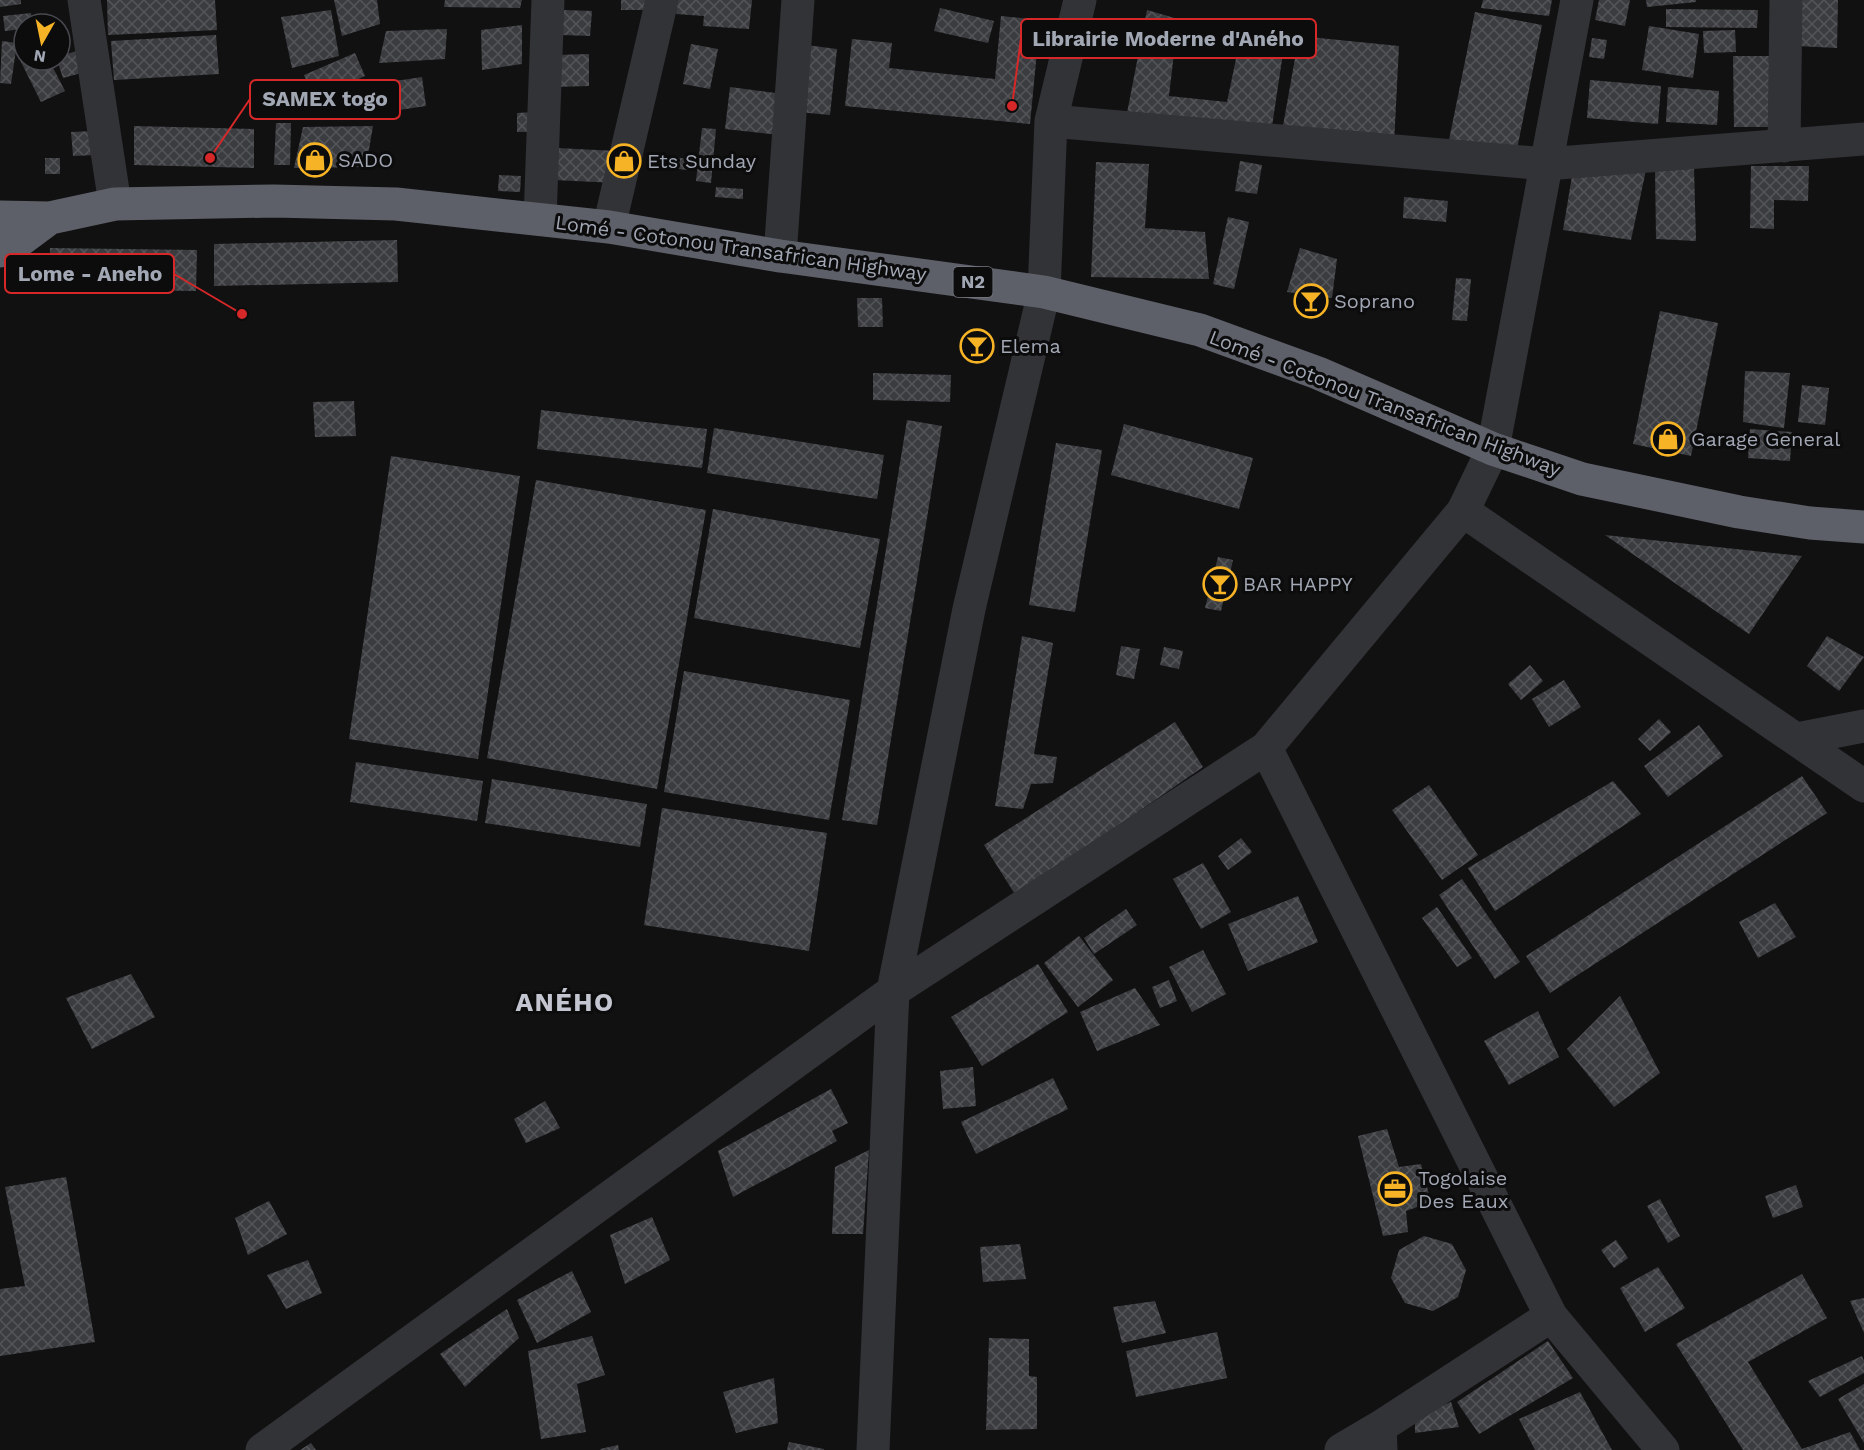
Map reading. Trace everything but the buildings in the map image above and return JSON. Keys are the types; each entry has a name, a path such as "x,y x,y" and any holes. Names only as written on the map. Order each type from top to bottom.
{"highway":[{"name":"Lomé - Cotonou Transafrican Highway","path":"0,217 50,218 115,204 274,201 396,204 609,227 780,256 1044,292 1200,330 1318,373 1493,449 1582,479 1655,496 1798,521 1864,527"},
{"name":"Lomé - Cotonou Transafrican Highway","path":"0,251 11,247 50,218"}],"street":[{"path":"84,0 115,204"},
{"path":"540,219 548,0"},
{"path":"609,227 662,0"},
{"path":"780,256 798,0"},
{"path":"873,1450 893,991 969,609 1044,292 1051,121 1080,0"},
{"path":"262,1450 893,991 1266,748 1463,511 1493,449 1577,0"},
{"path":"1784,146 1786,0"},
{"path":"1051,121 1546,164 1864,139"},
{"path":"1463,511 1864,786"},
{"path":"1797,739 1864,726"},
{"path":"1266,748 1551,1317 1663,1450"},
{"path":"1341,1450 1381,1438 1551,1317"}],"place":[{"name":"Librairie Moderne d'Aného","path":"1012,106"},
{"name":"SAMEX togo","path":"210,158"},
{"name":"SADO","path":"315,160"},
{"name":"Ets Sunday","path":"624,161"},
{"name":"Soprano","path":"1311,301"},
{"name":"Lome - Aneho","path":"242,314"},
{"name":"Elema","path":"977,346"},
{"name":"Garage General","path":"1668,439"},
{"name":"BAR HAPPY","path":"1220,584"},
{"name":"Togolaise Des Eaux","path":"1395,1189"}],"district":[{"name":"ANÉHO","path":"565,1002"}]}
